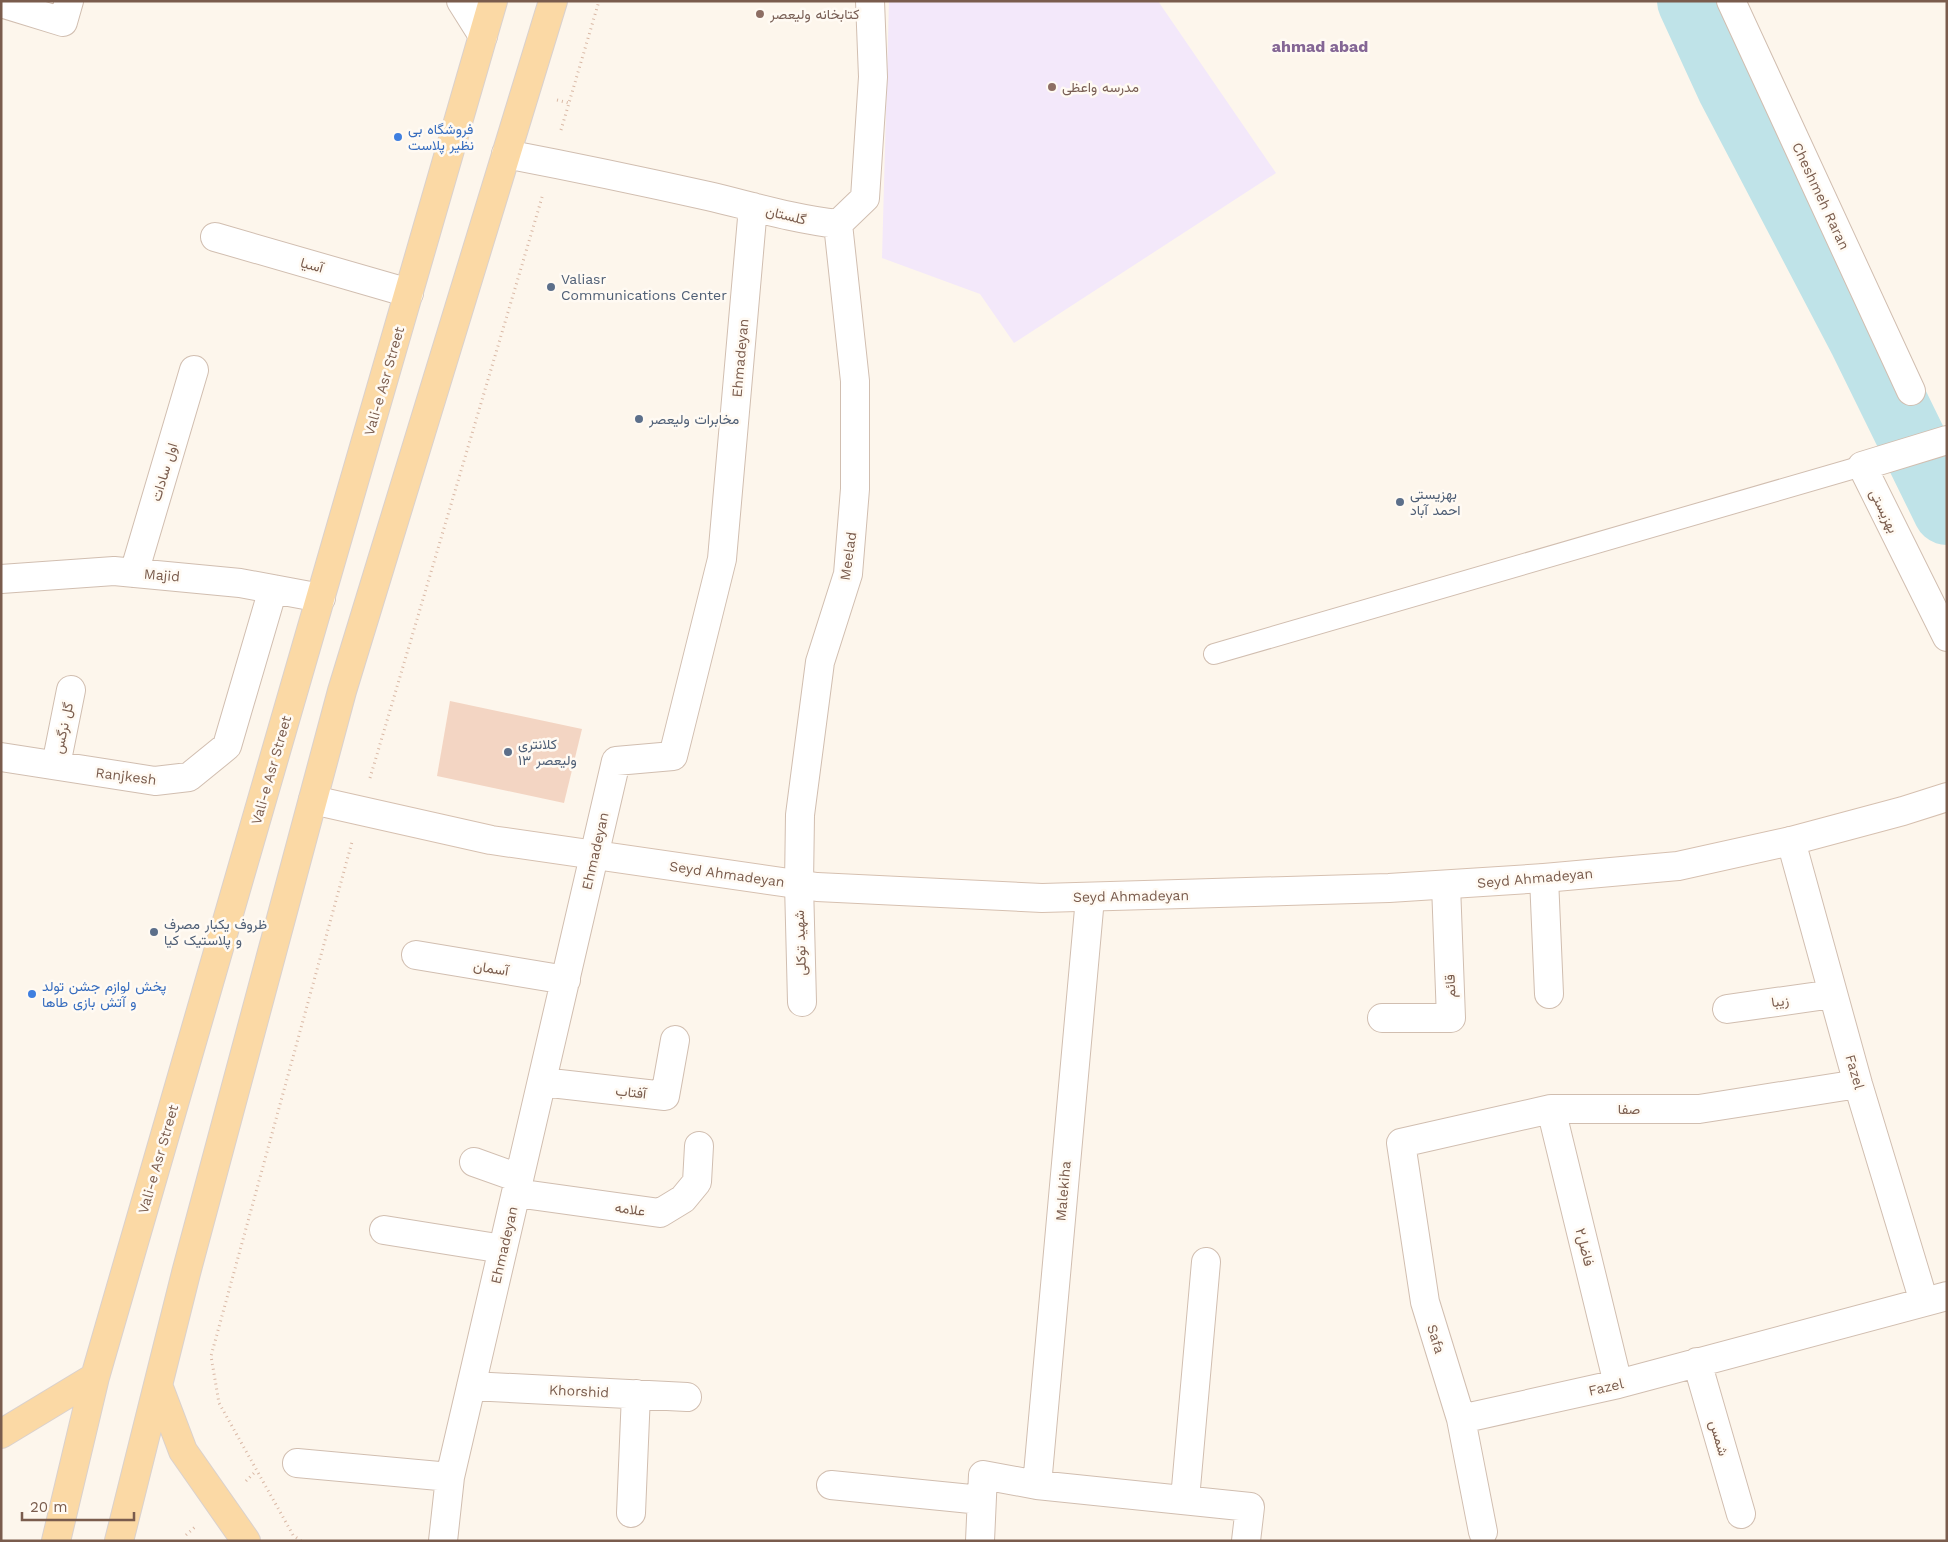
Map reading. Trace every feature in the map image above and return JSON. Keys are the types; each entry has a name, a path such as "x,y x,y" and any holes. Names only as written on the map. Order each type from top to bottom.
{"main road":[{"name":"Vali-e Asr Street","path":"56,1541 95,1377 493,1"},
{"path":"119,1541 186,1273 342,691 553,1"},
{"path":"1,1434 95,1377"},
{"path":"158,1385 183,1451 246,1541"}],"street":[{"path":"1,2 63,22 69,1"},
{"path":"461,1 483,36"},
{"path":"838,224 865,198 873,77 870,1"},
{"name":"Cheshmeh Raran","path":"1731,1 1911,390"},
{"name":"گلستان","path":"506,154 753,207 802,220 838,224"},
{"name":"Ehmadeyan","path":"443,1541 450,1477 616,761 673,756 722,559 753,207"},
{"name":"Meelad","path":"799,884 800,815 820,662 848,574 855,489 855,381 838,224"},
{"name":"آسیا","path":"215,237 409,293"},
{"name":"اول سادات","path":"134,573 194,370"},
{"path":"1862,466 1947,440"},
{"name":"بهزیستی","path":"1862,466 1947,637"},
{"name":"Majid","path":"1,579 114,571 240,583 321,598"},
{"name":"Ranjkesh","path":"1,757 155,782 189,777 227,746 273,589"},
{"name":"گل نرگس","path":"56,765 71,690"},
{"name":"Seyd Ahmadeyan","path":"313,800 491,840 818,887 1042,898 1090,898 1446,885 1678,866 1791,841 1903,811 1947,797"},
{"name":"Fazel","path":"1461,1419 1618,1384 1935,1299 1858,1084 1791,841"},
{"path":"1544,878 1549,994"},
{"name":"شهید توکلی","path":"799,884 802,1002"},
{"name":"قائم","path":"1382,1018 1451,1018 1446,885"},
{"name":"Malekiha","path":"1037,1485 1090,898"},
{"name":"آسمان","path":"416,956 566,980"},
{"name":"زیبا","path":"1727,1009 1833,994"},
{"name":"آفتاب","path":"542,1082 665,1096 675,1040"},
{"name":"صفا","path":"1551,1109 1699,1109 1858,1084"},
{"name":"فاضل۲","path":"1551,1109 1618,1384"},
{"name":"Safa","path":"1483,1532 1461,1419 1425,1302 1402,1143 1551,1109"},
{"name":"علامه","path":"474,1162 517,1186 660,1213 683,1199 697,1182 699,1146"},
{"path":"384,1230 503,1249"},
{"path":"1185,1499 1206,1262"},
{"name":"شمس","path":"1697,1362 1741,1514"},
{"name":"Khorshid","path":"471,1386 687,1397"},
{"path":"632,1513 636,1394"},
{"path":"297,1463 450,1477"},
{"path":"980,1541 983,1475 1037,1485 1250,1507 1246,1541"},
{"path":"831,1485 981,1500"}],"lane":[{"path":"1214,654 1862,466"}],"path":[{"path":"301,1541 293,1535 219,1403 211,1356 361,811 598,1"}],"shaded area":[{"name":"مدرسه واعظی","path":"889,1 1158,1 1276,173 1014,343 980,294 882,258"}],"building":[{"name":"کلانتری ۱۳ ولیعصر","path":"450,701 582,729 564,803 437,776"}],"waterway":[{"path":"1691,1 1731,88 1863,340 1947,511"}],"place":[{"name":"کتابخانه ولیعصر","path":"760,14"},
{"name":"مدرسه واعظی","path":"1052,87"},
{"name":"فروشگاه بی نظیر پلاست","path":"398,137"},
{"name":"Valiasr Communications Center","path":"551,287"},
{"name":"مخابرات ولیعصر","path":"639,419"},
{"name":"بهزیستی احمد آباد","path":"1400,502"},
{"name":"کلانتری ۱۳ ولیعصر","path":"508,752"},
{"name":"ظروف یکبار مصرف و پلاستیک کیا","path":"154,932"},
{"name":"پخش لوازم جشن تولد و آتش بازی طاها","path":"32,994"}],"district":[{"name":"ahmad abad","path":"1320,46"}]}
